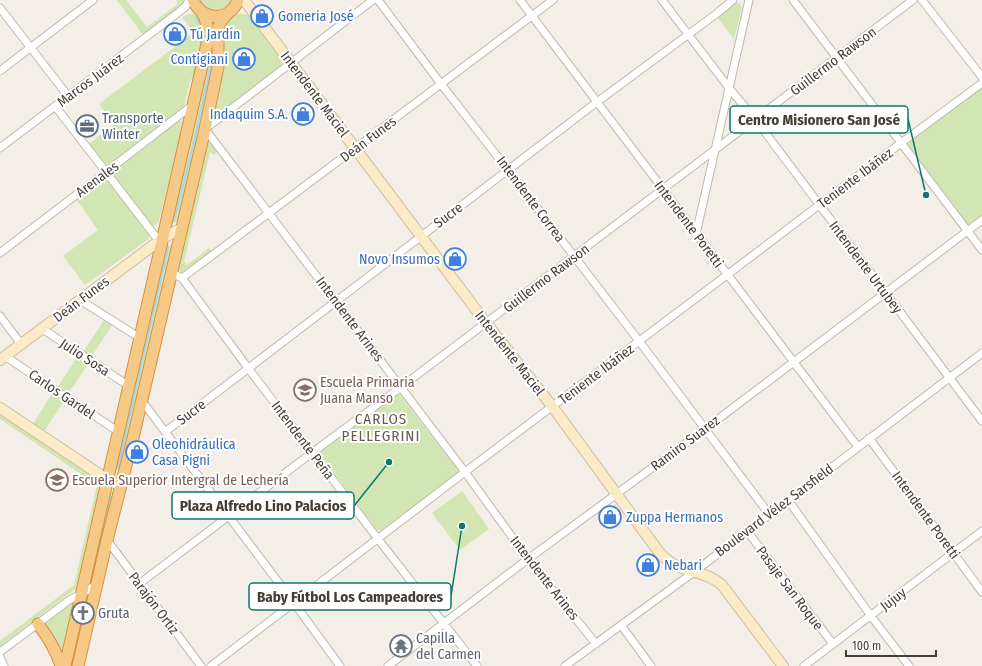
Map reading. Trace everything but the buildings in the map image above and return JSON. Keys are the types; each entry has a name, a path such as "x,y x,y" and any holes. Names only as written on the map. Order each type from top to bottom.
{"highway":[{"path":"65,666 119,432 161,240 207,44 208,26 202,12 196,6 194,0"},
{"path":"78,666 107,540 134,438 206,129 218,67 218,28 220,21 235,7 238,0"},
{"path":"202,12 213,16 220,16 228,13"},
{"path":"38,624 54,647 61,666"}],"main road":[{"name":"Intendente Maciel","path":"244,0 486,323 552,406 656,548 666,560 675,565 714,578 722,585 783,666"},
{"path":"228,13 235,10 242,10 255,16"},
{"name":"Deán Funes","path":"2,358 161,240 182,228"},
{"path":"0,408 108,480 121,486"}],"street":[{"path":"0,71 93,0"},
{"name":"Marcos Juárez","path":"0,148 179,12 186,6 188,0"},
{"path":"206,129 374,0"},
{"name":"Intendente Correa","path":"378,0 770,514"},
{"name":"Intendente Poretti","path":"520,0 858,447"},
{"name":"Deán Funes","path":"182,278 553,0"},
{"name":"Intendente Urtubey","path":"662,0 729,88 755,119 982,421"},
{"name":"Sucre","path":"165,432 733,0"},
{"path":"696,234 748,3 742,0"},
{"path":"793,0 982,250"},
{"name":"Guillermo Rawson","path":"139,584 913,0"},
{"path":"922,0 982,77"},
{"path":"0,8 68,96"},
{"path":"179,12 189,10 202,12"},
{"name":"Teniente Ibáñez","path":"211,666 552,406 982,83"},
{"name":"Arenales","path":"0,252 194,104"},
{"path":"55,106 161,240"},
{"name":"Intendente Arines","path":"206,129 465,472 528,559 596,644"},
{"name":"Ramiro Suarez","path":"388,666 398,663 444,623 528,559 617,495 982,220"},
{"name":"Intendente Peña","path":"172,273 182,278 248,368 378,539 477,666"},
{"path":"80,300 140,338"},
{"path":"0,316 21,344"},
{"name":"Julio Sosa","path":"42,328 129,386"},
{"name":"Boulevard Vélez Sarsfield","path":"565,666 694,572 982,353"},
{"name":"Carlos Gardel","path":"2,358 119,432"},
{"path":"142,401 340,666"},
{"name":"Intendente Poretti","path":"870,438 982,592"},
{"path":"788,500 871,616 909,666"},
{"name":"Pasaje San Roque","path":"747,531 833,644"},
{"name":"Jujuy","path":"804,666 982,531"},
{"name":"Parajón Ortiz","path":"107,540 201,666"},
{"path":"0,652 68,601 89,591 97,582"},
{"path":"621,625 651,666"},
{"path":"0,657 4,666"}],"green space":[{"path":"117,0 126,0 147,27 178,4 176,0 185,0 179,8 143,35"},
{"path":"196,0 235,0 227,10 209,13"},
{"path":"734,3 739,3 742,7 734,39 717,17"},
{"path":"189,14 198,15 204,25 199,68 190,81 184,107 111,164 109,165 104,163 89,144 114,124 99,104 193,33 182,17"},
{"path":"235,14 250,16 284,60 283,65 213,117 222,27"},
{"path":"212,39 216,60 179,220 172,223"},
{"path":"982,87 982,216 972,224 969,224 908,143"},
{"path":"178,121 182,122 183,125 159,221 156,225 151,225 113,173"},
{"path":"208,143 212,144 218,151 214,155 210,152 184,262 187,265 209,248 212,252 185,271 181,272 178,268 204,148"},
{"path":"103,179 108,180 149,235 149,238 85,285 63,256 98,230 76,199"},
{"path":"166,245 170,245 171,248 168,273 119,470 116,470 115,469"},
{"path":"105,319 113,324 91,357 83,352"},
{"path":"78,356 89,363 67,395 57,388"},
{"path":"53,392 65,400 44,431 33,424"},
{"path":"397,394 400,395 457,469 458,473 382,530 377,530 320,454 321,451"},
{"path":"0,415 101,483 78,587 0,646 0,641 74,585 97,485 0,419"},
{"path":"110,490 113,491 113,494 99,562 93,565"},
{"path":"462,491 489,529 460,550 432,513"},
{"path":"73,603 74,604 62,649 45,627 45,624"}],"waterway":[{"path":"196,17 200,27 199,40 201,43"},
{"path":"173,221 193,146 213,55"},
{"path":"118,467 168,248"},
{"path":"92,575 111,497"}],"place":[{"name":"Gomeria José","path":"262,16"},
{"name":"Tú Jardín","path":"175,34"},
{"name":"Contigiani","path":"244,59"},
{"name":"Indaquim S.A.","path":"303,114"},
{"name":"Transporte Winter","path":"87,126"},
{"name":"Centro Misionero San José","path":"926,195"},
{"name":"Novo Insumos","path":"455,259"},
{"name":"Escuela Primaria Juana Manso","path":"305,390"},
{"name":"Oleohidráulica Casa Pigni","path":"137,452"},
{"name":"Plaza Alfredo Lino Palacios","path":"389,462"},
{"name":"Escuela Superior Intergral de Lechería","path":"57,480"},
{"name":"Zuppa Hermanos","path":"610,517"},
{"name":"Baby Fútbol Los Campeadores","path":"462,526"},
{"name":"Nebari","path":"648,565"},
{"name":"Gruta","path":"83,613"},
{"name":"Capilla del Carmen","path":"401,646"}],"district":[{"name":"CARLOS PELLEGRINI","path":"381,428"}]}
